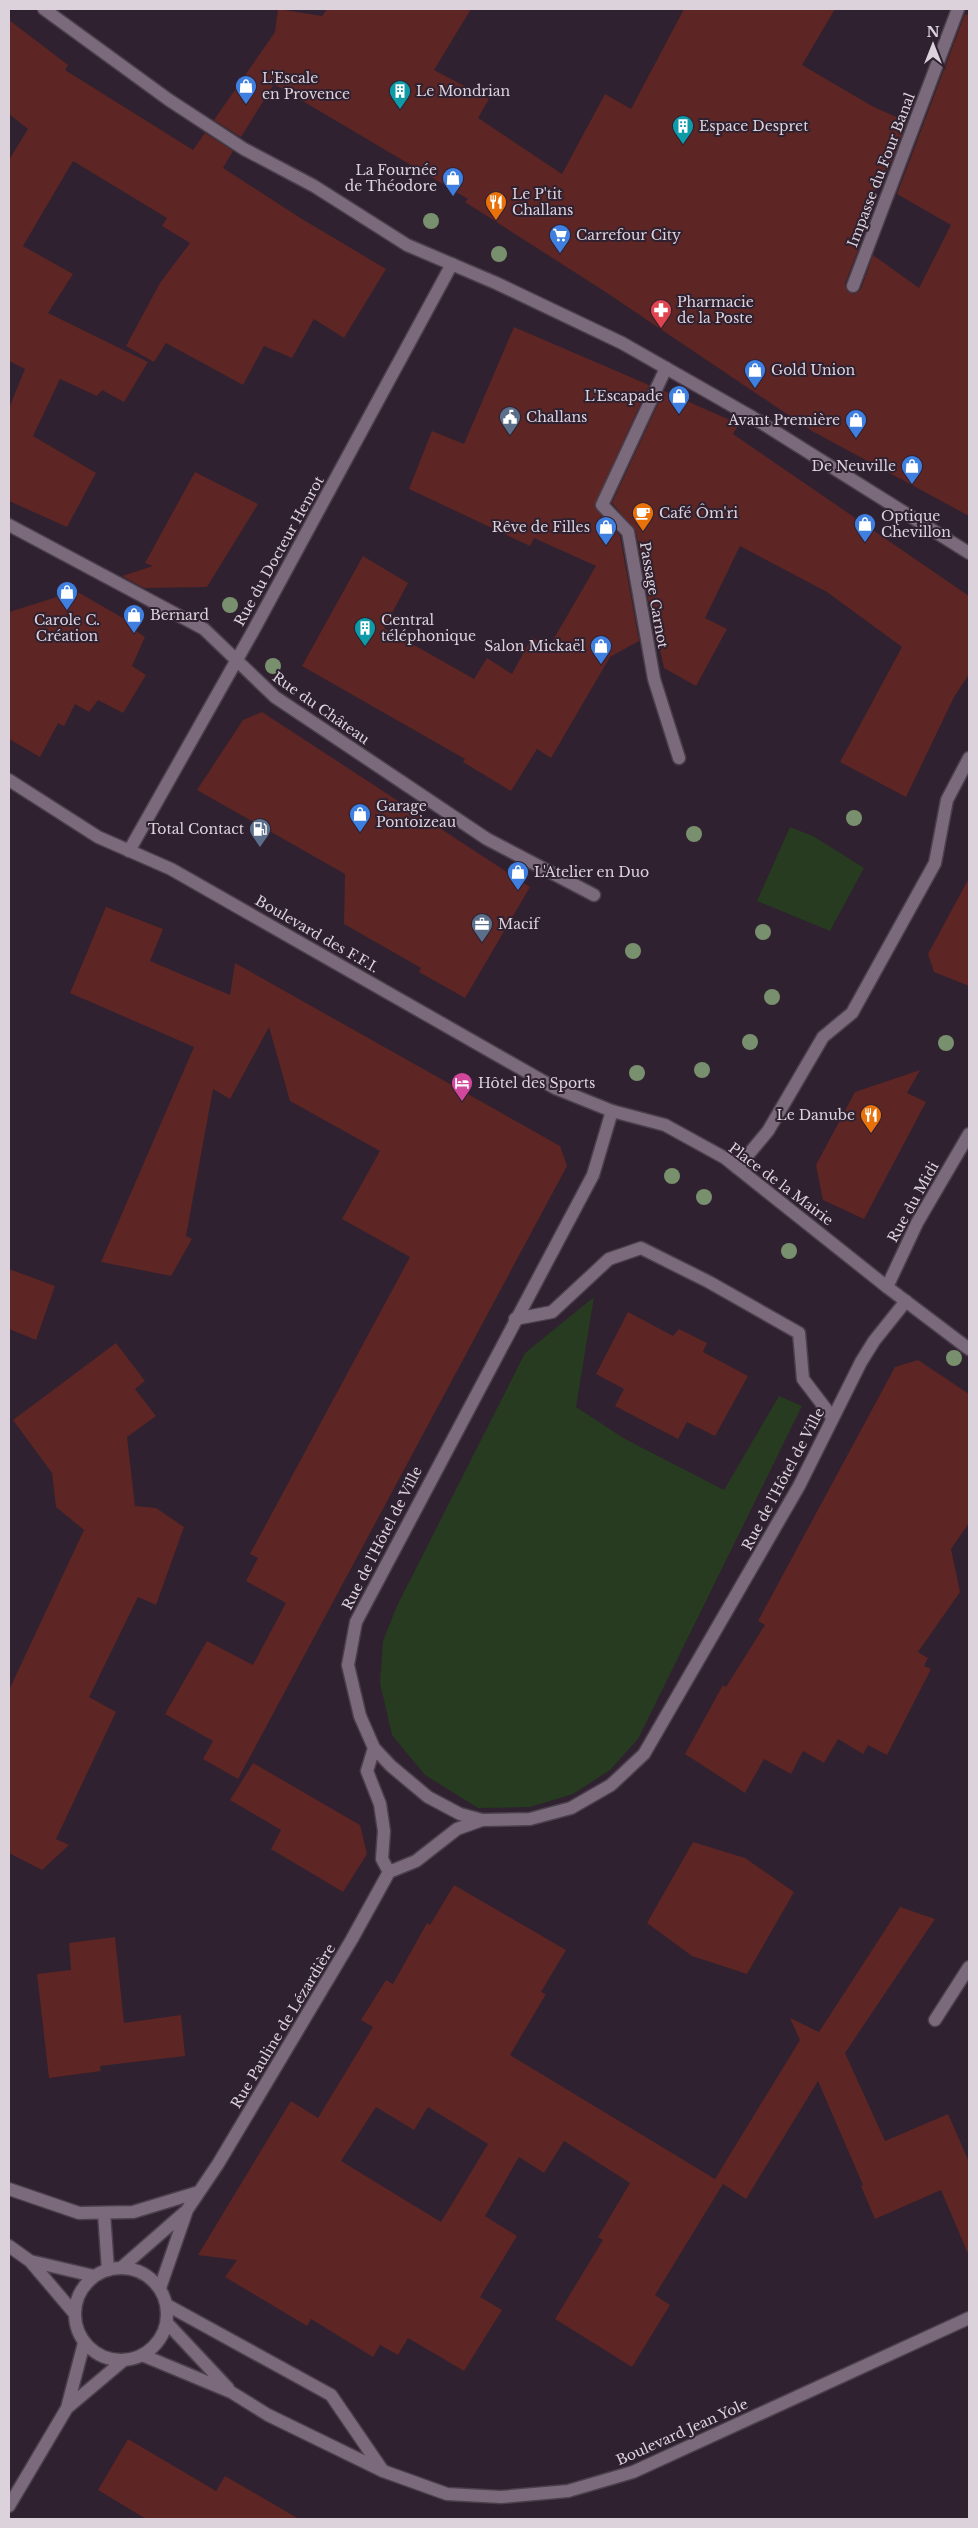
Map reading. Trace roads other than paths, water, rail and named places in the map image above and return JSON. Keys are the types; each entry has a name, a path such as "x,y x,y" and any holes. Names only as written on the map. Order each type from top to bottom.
{"street":[{"path":"44,9 168,100 244,149 314,186 407,245 622,343 752,417 969,553"},
{"name":"Impasse du Four Banal","path":"853,286 958,9"},
{"name":"Rue du Docteur Henrot","path":"129,851 236,661 452,264"},
{"name":"Passage Carnot","path":"666,368 602,505 628,532 654,679 678,758"},
{"name":"Rue du Château","path":"9,525 204,629 275,697 487,839 594,895"},
{"path":"737,1168 768,1131 823,1037 852,1013 935,863 947,800 969,758"},
{"name":"Boulevard des F.F.I.","path":"9,780 98,837 171,869 555,1088 612,1111"},
{"name":"Place de la Mairie","path":"612,1111 666,1126 725,1158 846,1252 887,1287"},
{"name":"Rue de l'Hôtel de Ville","path":"612,1111 593,1175 356,1622 348,1665 360,1716 374,1748 391,1766 428,1797 460,1814 482,1820 530,1819 571,1808 611,1785 644,1754 799,1486 832,1418 874,1341 906,1301"},
{"name":"Rue du Midi","path":"887,1287 917,1223 969,1134"},
{"path":"515,1319 552,1312 609,1259 641,1248 709,1282 798,1333 803,1379 832,1418"},
{"path":"887,1287 969,1349"},
{"path":"374,1748 367,1771 380,1804 384,1831 382,1859 389,1872 416,1861 457,1829 482,1820"},
{"name":"Rue Pauline de Lézardière","path":"160,2288 187,2210 342,1956 389,1872"},
{"path":"935,2020 969,1967"},
{"path":"9,2189 80,2213 133,2212 198,2192"},
{"name":"Rue Pauline de Lézardière","path":"121,2268 187,2210"},
{"path":"104,2213 108,2270"},
{"path":"9,2246 30,2261 75,2314"},
{"path":"30,2261 94,2276"},
{"path":"67,2408 124,2360 142,2355 154,2347 162,2336 167,2323 167,2305 160,2288 143,2274 121,2268 108,2270 94,2276 84,2287 77,2300 75,2314 77,2329 84,2343 102,2356 124,2360"},
{"path":"167,2305 331,2395 383,2471"},
{"name":"Boulevard Jean Yole","path":"142,2355 231,2392 268,2415 383,2471 447,2494 502,2497 568,2491 633,2472 969,2318"},
{"name":"Boulevard Jean Yole","path":"167,2323 231,2392"},
{"path":"9,2506 67,2408 84,2343"}],"place":[{"name":"L'Escale en Provence","path":"246,105"},
{"name":"Le Mondrian","path":"400,110"},
{"name":"Espace Despret","path":"683,145"},
{"name":"La Fournée de Théodore","path":"453,197"},
{"name":"Le P'tit Challans","path":"496,221"},
{"name":"Carrefour City","path":"560,254"},
{"name":"Pharmacie de la Poste","path":"661,329"},
{"name":"Gold Union","path":"755,389"},
{"name":"L'Escapade","path":"679,415"},
{"name":"Challans","path":"510,436"},
{"name":"Avant Première","path":"856,439"},
{"name":"De Neuville","path":"912,485"},
{"name":"Café Ôm'ri","path":"643,532"},
{"name":"Optique Chevillon","path":"865,543"},
{"name":"Rêve de Filles","path":"606,546"},
{"name":"Carole C. Création","path":"67,611"},
{"name":"Bernard","path":"134,634"},
{"name":"Central téléphonique","path":"365,647"},
{"name":"Salon Mickaël","path":"601,665"},
{"name":"Garage Pontoizeau","path":"360,833"},
{"name":"Total Contact","path":"260,848"},
{"name":"L'Atelier en Duo","path":"518,891"},
{"name":"Macif","path":"482,943"},
{"name":"Hôtel des Sports","path":"462,1102"},
{"name":"Le Danube","path":"871,1134"}]}
